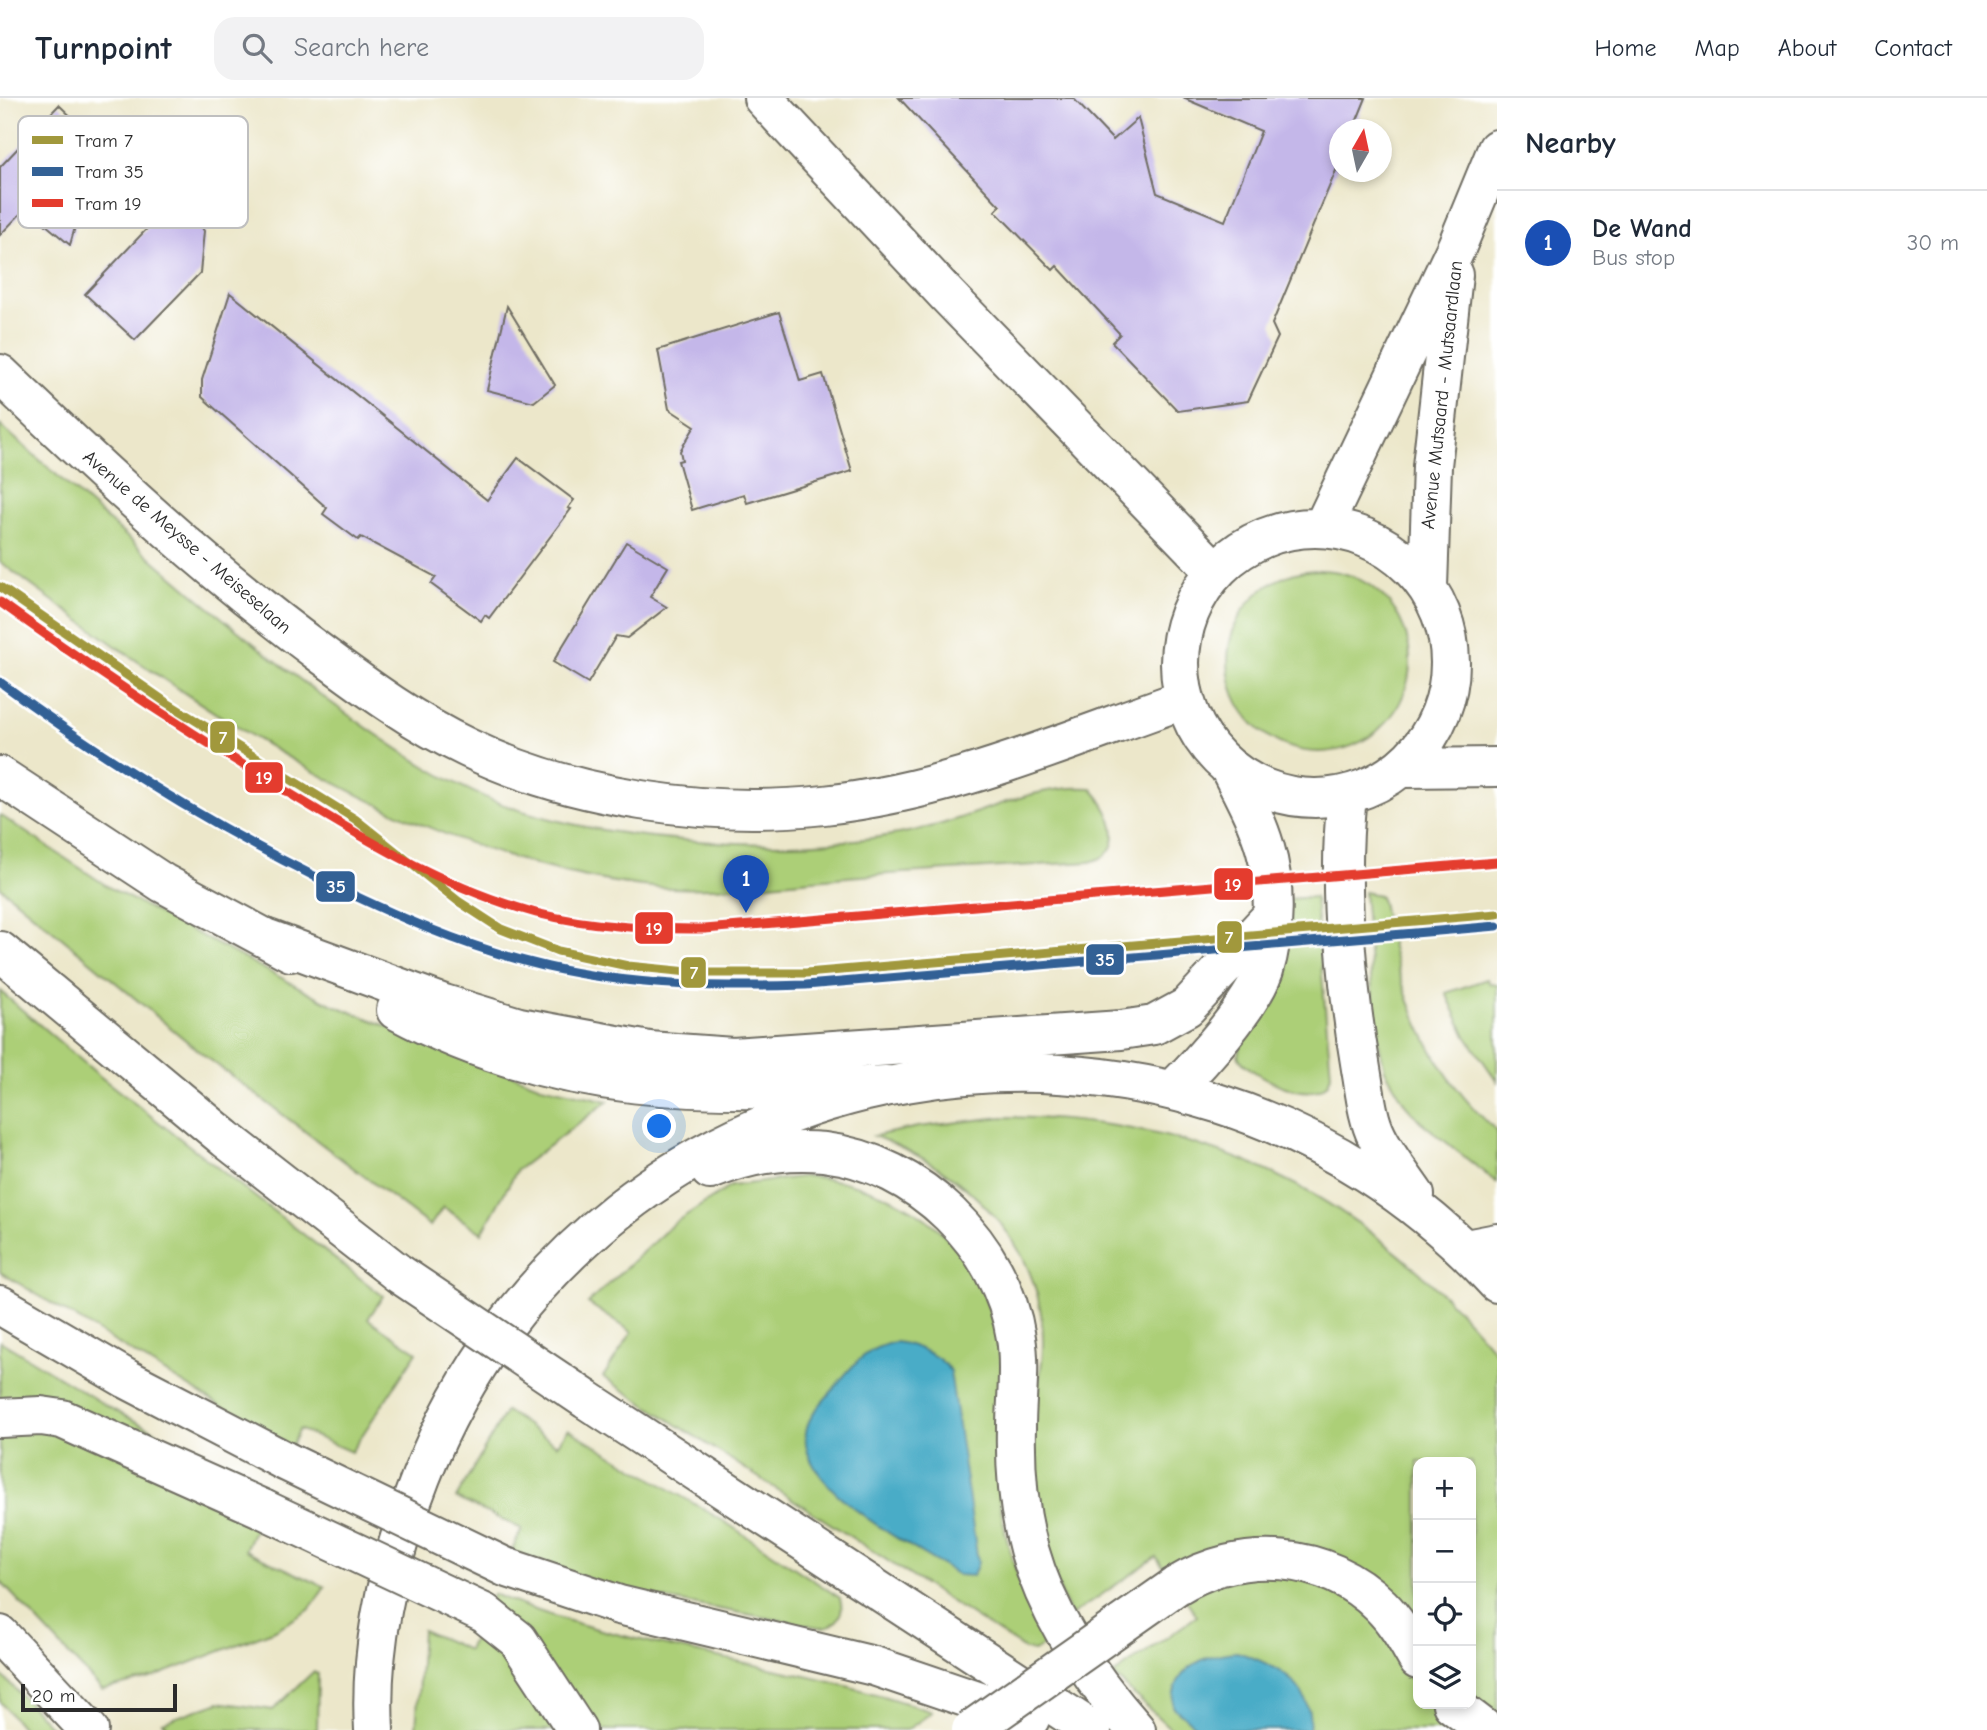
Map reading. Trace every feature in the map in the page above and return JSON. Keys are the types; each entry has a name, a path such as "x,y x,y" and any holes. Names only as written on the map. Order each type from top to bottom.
{"main road":[{"path":"763,98 956,305 1215,571"},
{"name":"Avenue Mutsaard - Mutsaardlaan","path":"1322,527 1457,246 1497,149"},
{"name":"Avenue Mutsaard - Mutsaardlaan","path":"1428,587 1432,466 1457,246"},
{"name":"Avenue de Meysse - Meiseselaan","path":"0,374 234,586 350,676 427,726 468,748 549,779 630,798 681,804 736,807 821,806 907,792 977,773 1185,698"},
{"path":"1322,527 1368,538 1411,568 1428,587 1443,614 1451,645 1451,678 1444,709 1429,740 1403,768 1376,785 1347,796 1306,799 1266,790 1230,769 1207,747 1192,721 1180,681 1181,641 1193,604 1215,571 1246,546 1283,531 1322,527"},
{"path":"1403,768 1497,767"},
{"path":"1173,1090 1202,1062 1232,1022 1263,973 1271,916 1266,850 1253,815 1230,769"},
{"path":"0,776 163,883 404,1015 487,1051 532,1066 614,1083 690,1090 762,1092 886,1085 958,1075 1029,1071 1101,1076 1173,1090 1241,1110 1307,1138 1369,1173 1428,1215 1481,1246 1497,1283"},
{"path":"1347,796 1341,845 1346,938 1354,1028 1367,1106 1376,1136 1428,1215"},
{"path":"268,939 444,1004 519,1027 621,1048 733,1056 1121,1030 1154,1025 1188,1007 1271,916"},
{"path":"0,951 226,1139 398,1273 587,1400 1092,1730"},
{"path":"374,1730 373,1709 382,1614 401,1529 437,1437 474,1370 519,1308 570,1253 628,1203 675,1170 767,1123 831,1099 886,1085"},
{"path":"628,1203 726,1164 780,1151 824,1152 858,1159 898,1177 938,1203 966,1228 988,1260 1012,1313 1018,1362 1018,1500 1030,1551 1052,1606 1088,1672 1136,1730"},
{"path":"0,1305 127,1379 285,1461 505,1567 620,1605 874,1666 953,1690 1059,1730"},
{"path":"0,1418 41,1416 62,1419 263,1509 484,1614 519,1640 577,1730"},
{"path":"971,1730 1176,1586 1199,1572 1240,1561 1264,1559 1298,1562 1323,1569 1356,1587 1381,1606 1403,1633 1413,1651"},
{"path":"0,1635 89,1730"},
{"path":"1459,1709 1486,1730"}],"green space":[{"path":"0,425 170,574 301,681 406,754 491,800 546,818 615,832 685,840 789,844 895,835 930,827 1029,795 1070,788 1091,788 1110,818 1113,840 1110,849 1102,857 1090,862 900,873 739,887 666,888 554,870 468,843 384,808 302,765 223,718 146,667 0,562"},
{"path":"1319,570 1354,576 1384,596 1404,626 1410,661 1404,696 1384,726 1354,746 1319,752 1284,746 1254,726 1234,696 1228,661 1234,626 1254,596 1284,576"},
{"path":"0,815 110,888 331,1004 541,1086 608,1101 517,1170 482,1233 443,1207 430,1226 200,1052 0,887"},
{"path":"1364,892 1379,895 1407,997 1435,1055 1473,1108 1497,1131 1497,1183 1420,1121 1405,1104 1385,1070 1375,1026"},
{"path":"1315,897 1331,1074 1325,1086 1315,1091 1300,1091 1284,1087 1254,1072 1238,1056 1244,1038 1275,991 1282,957 1287,899"},
{"path":"1487,979 1489,983 1497,984 1497,1081 1466,1036 1446,993"},
{"path":"0,991 102,1078 383,1296 368,1319 417,1352 351,1452 299,1429 291,1446 270,1436 0,1272"},
{"path":"1002,1117 1076,1121 1146,1132 1212,1149 1274,1174 1333,1206 1388,1246 1441,1293 1497,1355 1497,1730 1172,1730 1113,1675 1197,1616 1156,1557 1071,1616 1049,1561 1035,1504 1032,1436 1043,1345 1040,1308 1030,1274 1014,1243 993,1215 968,1190 939,1168 874,1136 918,1127"},
{"path":"807,1176 840,1181 871,1190 899,1202 925,1218 948,1238 967,1262 982,1290 1002,1354 998,1466 1000,1502 1016,1572 1043,1638 1043,1646 1035,1651 1026,1650 603,1377 632,1332 588,1303 674,1223 731,1186"},
{"path":"0,1341 110,1408 271,1492 245,1550 325,1587 309,1610 275,1630 154,1677 102,1690 0,1581"},
{"path":"506,1411 557,1445 568,1429 725,1522 840,1598 838,1620 818,1627 642,1595 510,1555 522,1529 456,1498"},
{"path":"493,1594 601,1630 822,1680 932,1712 907,1730 416,1730 422,1630 468,1650"},
{"path":"314,1671 318,1674 317,1730 171,1730 163,1722 219,1702 273,1710"},
{"path":"0,1673 54,1730 24,1730 0,1702"}],"water":[{"path":"896,1342 926,1352 940,1360 950,1371 978,1562 973,1576 958,1575 863,1515 839,1496 820,1475 808,1454 807,1426 819,1406 859,1360 875,1349"},
{"path":"1237,1652 1278,1670 1299,1688 1309,1714 1309,1730 1200,1730 1173,1707 1178,1683 1192,1666 1213,1656"}],"building":[{"path":"899,98 1073,98 1113,140 1138,118 1157,193 1225,221 1261,131 1183,98 1366,98 1357,119 1329,119 1329,182 1331,182 1272,324 1278,337 1248,401 1178,411 1112,342 1120,334 1057,266 1053,270 995,211 1000,206"},
{"path":"59,105 70,116 49,116"},
{"path":"18,148 18,216 0,235 0,167"},
{"path":"50,228 75,228 70,245"},
{"path":"148,228 202,228 204,231 200,273 135,340 85,294"},
{"path":"230,293 487,500 518,458 574,500 568,508 571,509 489,618 485,615 481,621 431,584 436,577 361,537 358,540 323,514 327,508 202,397 202,380"},
{"path":"507,306 555,385 534,402 487,390"},
{"path":"779,312 800,381 823,374 852,471 747,503 744,494 692,510 678,461 682,460 680,451 695,426 669,409 658,350"},
{"path":"626,542 668,567 650,597 667,607 627,638 616,636 588,683 553,662"}],"tram line":[{"name":"7","path":"0,587 164,701 355,819 458,901 501,929 558,951 628,966 699,973 806,973 1497,914"},
{"name":"19","path":"0,602 173,720 372,842 468,890 536,913 578,921 641,928 705,929 1497,862"},
{"name":"35","path":"0,682 154,787 234,834 316,877 458,940 518,959 580,973 676,984 806,985 1497,926"}],"place":[{"name":"De Wand","path":"746,913"}]}
